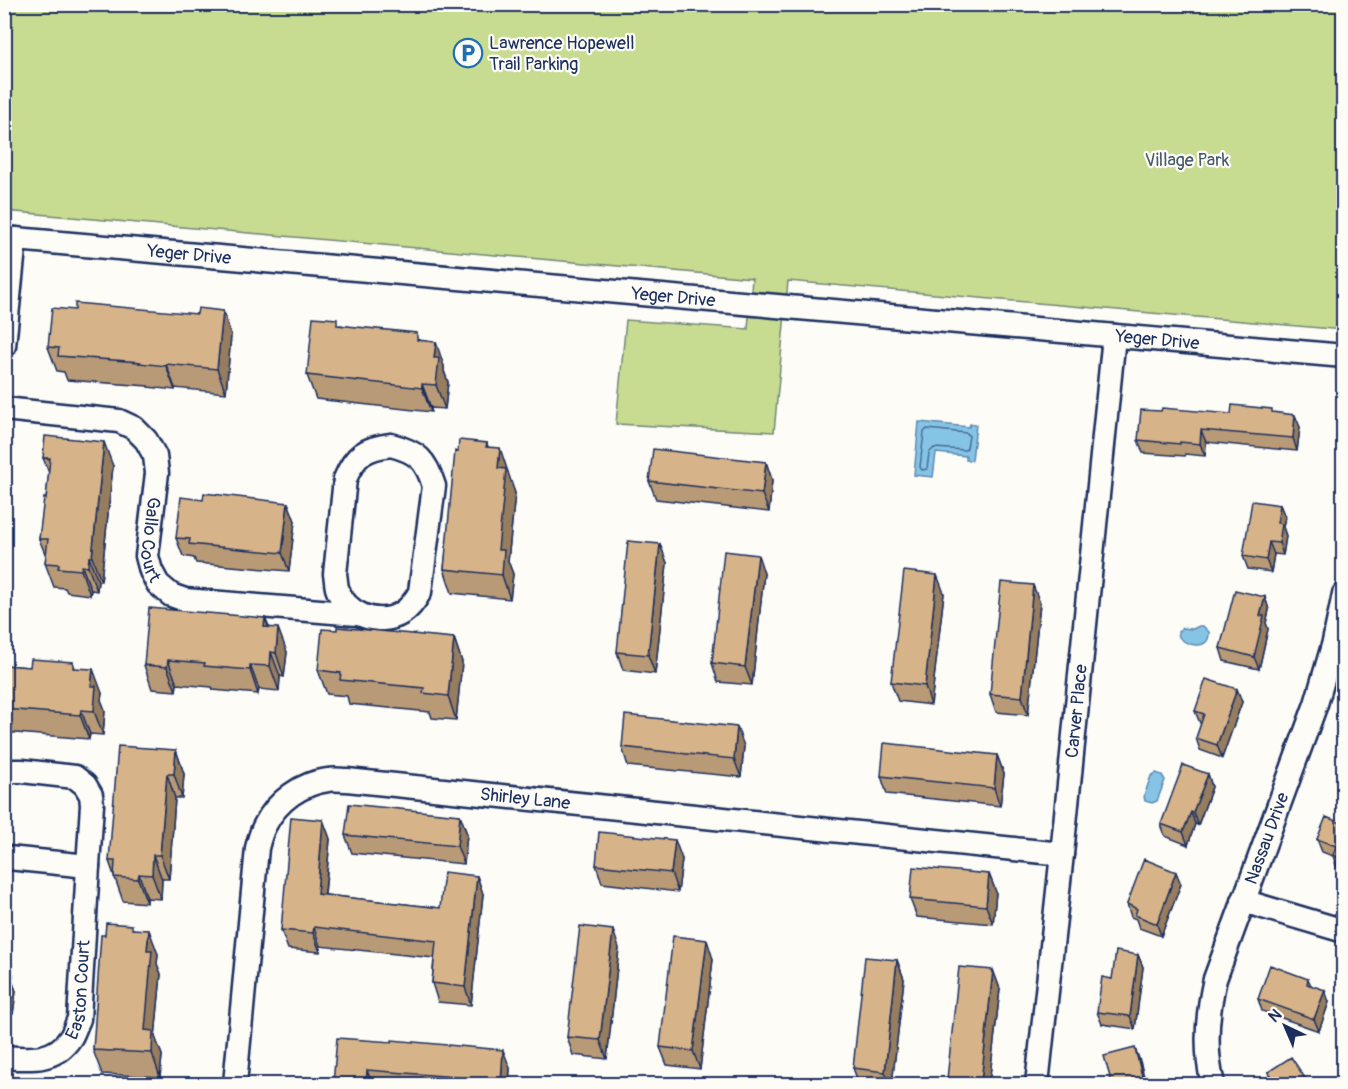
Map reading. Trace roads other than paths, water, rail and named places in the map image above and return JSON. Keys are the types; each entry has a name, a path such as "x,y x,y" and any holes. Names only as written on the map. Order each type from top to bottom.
{"street":[{"name":"Yeger Drive","path":"10,239 1344,356"},
{"path":"4,346 10,239"},
{"name":"Carver Place","path":"1036,1084 1062,854 1114,336"},
{"name":"Gallo Court","path":"4,409 118,421 134,428 146,440 155,456 157,473 147,556 158,584 171,595 185,600 357,614 371,619 386,619 400,614 413,604 420,592 434,486 429,470 419,457 406,449 391,445 376,447 362,454 351,465 345,479 335,574 337,588 344,602 357,614"},
{"name":"Nassau Drive","path":"1213,1084 1207,1036 1209,1004 1215,980 1339,643 1344,594"},
{"name":"Easton Court","path":"4,774 22,771 75,777 85,785 91,795 92,805 79,1019 71,1037 62,1047 47,1056 31,1059 4,1057"},
{"name":"Shirley Lane","path":"235,1084 257,848 264,826 276,809 289,796 317,783 328,780 347,780 1062,854"},
{"path":"4,857 88,866"},
{"path":"1243,901 1344,931"}],"water":[{"path":"919,422 969,427 970,424 976,425 972,460 966,460 966,456 936,453 933,477 914,475"},
{"path":"1203,626 1209,632 1205,643 1191,644 1179,637 1178,632 1182,628 1193,629"},
{"path":"1156,773 1162,775 1165,780 1157,801 1152,803 1145,801 1144,796 1151,776"}],"place":[{"name":"Lawrence Hopewell Trail Parking","path":"468,53"}],"park label":[{"name":"Village Park","path":"1187,160"}]}
